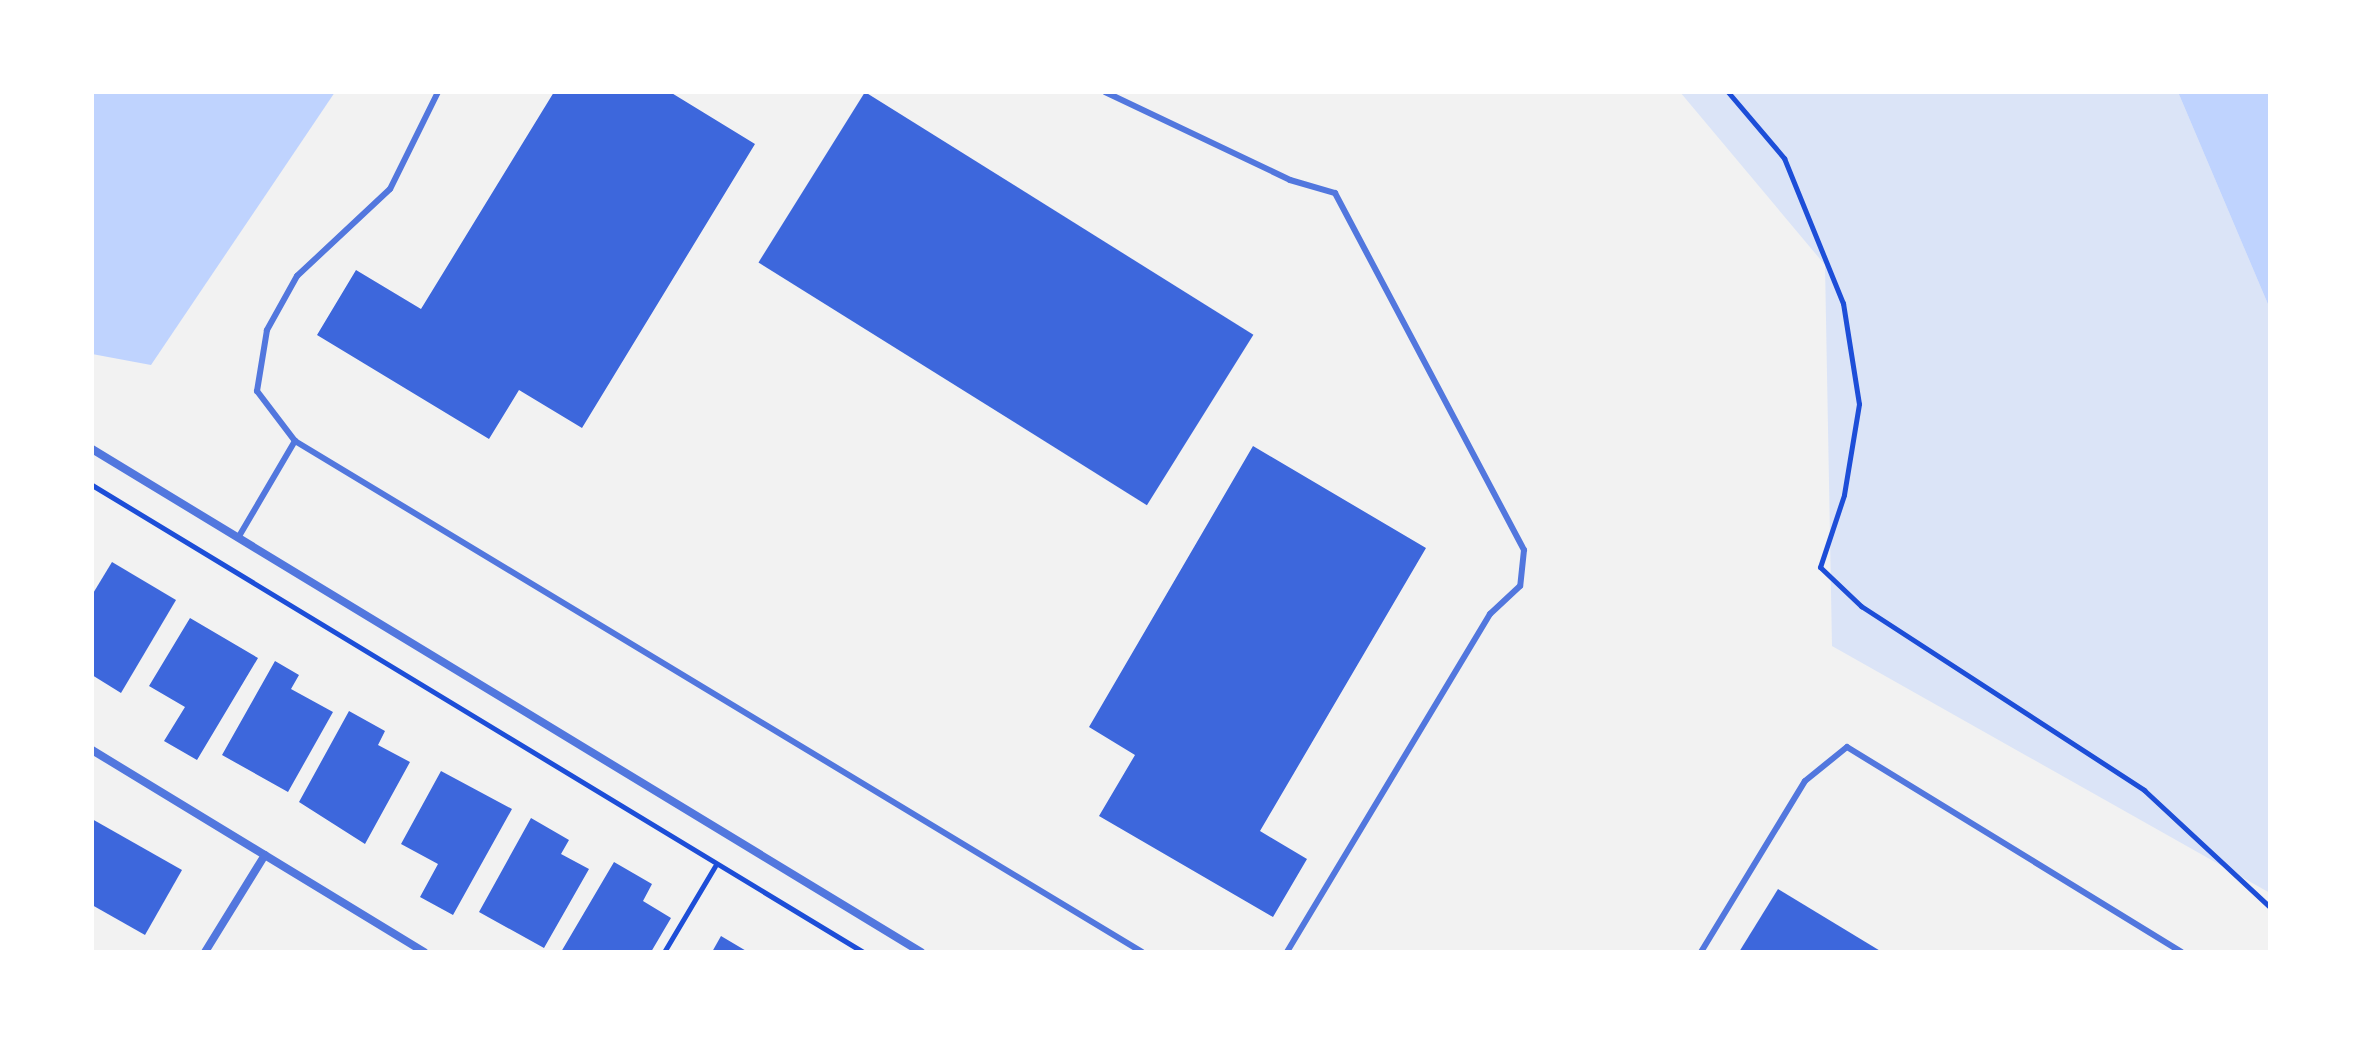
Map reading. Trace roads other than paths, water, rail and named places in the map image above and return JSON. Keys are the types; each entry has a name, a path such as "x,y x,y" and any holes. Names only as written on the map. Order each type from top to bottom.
{"street":[{"path":"92,449 921,952"},
{"path":"92,750 424,952"},
{"path":"205,952 265,855"}],"lane":[{"path":"438,92 390,189 297,276 267,330 257,391 295,441 1142,952"},
{"path":"1105,92 1290,180 1335,193 1524,550 1520,586 1490,614 1287,952"},
{"path":"238,538 295,441"},
{"path":"1701,952 1805,781 1847,747 2181,952"}],"water":[{"path":"92,92 335,92 151,365 92,354"},
{"path":"2178,92 2270,92 2270,309"}]}
